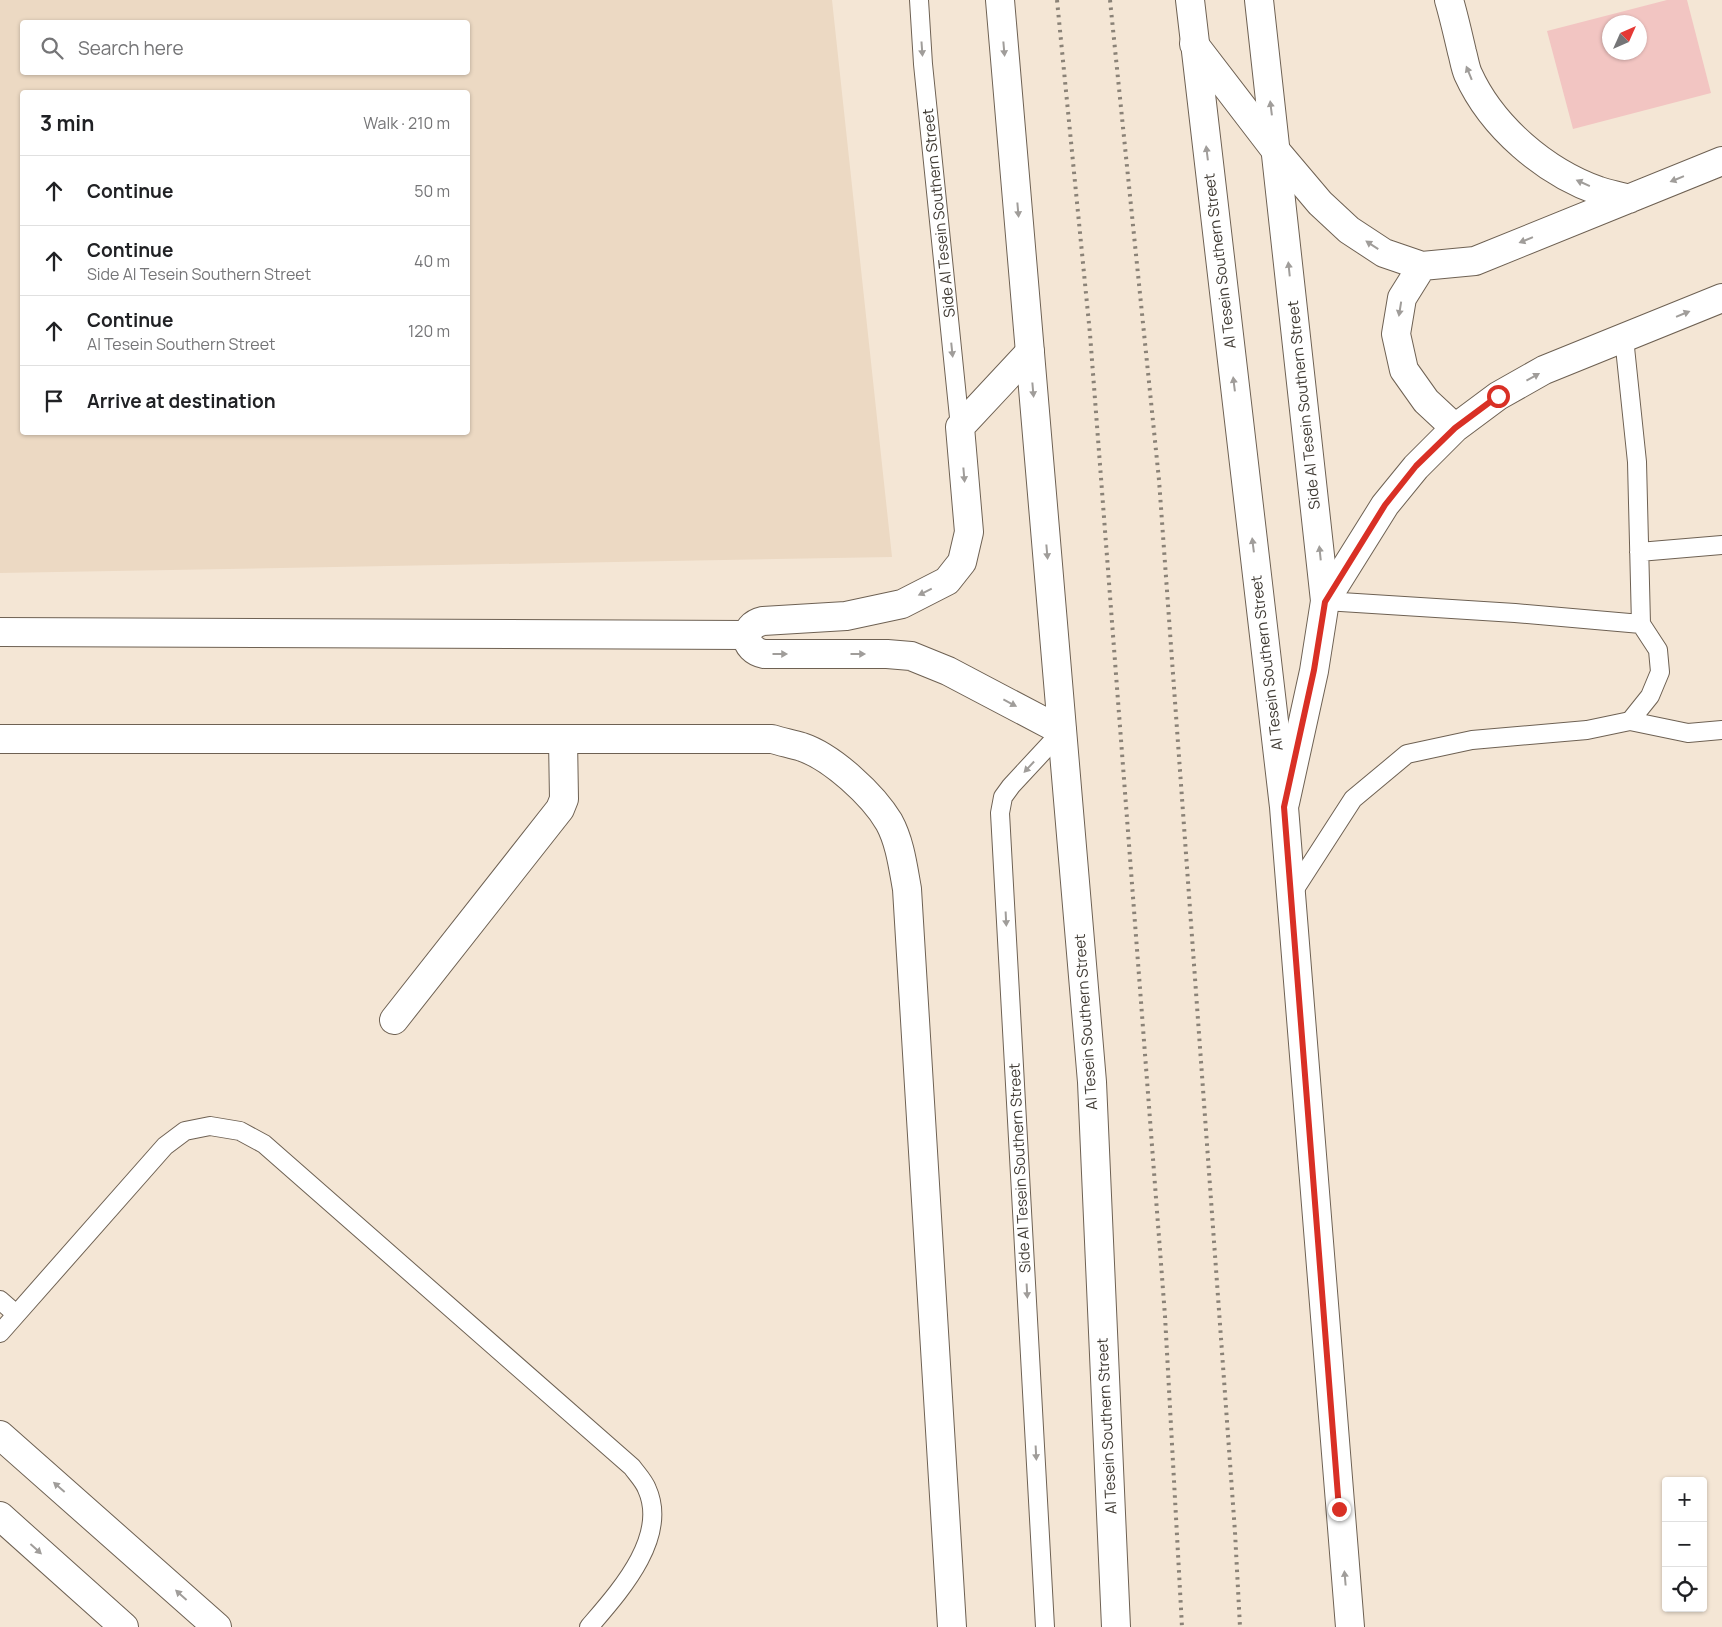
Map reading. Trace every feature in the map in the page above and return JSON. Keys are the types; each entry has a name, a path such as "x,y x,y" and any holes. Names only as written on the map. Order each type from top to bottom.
{"street":[{"name":"Al Tesein Southern Street","path":"1000,0 1092,1082 1116,1627"},
{"name":"Side Al Tesein Southern Street","path":"1259,0 1325,602 1314,670 1284,807"},
{"path":"1449,0 1468,73 1482,98 1499,122 1519,142 1542,160 1569,177 1598,190 1629,199"},
{"name":"Al Tesein Southern Street","path":"1191,2 1194,44 1284,807 1350,1627"},
{"path":"1194,44 1276,151 1320,203 1349,230 1384,253 1422,266 1475,261 1722,161"},
{"path":"1422,266 1402,298 1396,334 1404,370 1426,401 1455,428"},
{"path":"1325,602 1385,505 1416,466 1455,428 1498,396 1544,370 1722,298"},
{"path":"1030,352 960,426 969,532 962,562 947,581 902,604 846,616 756,622 750,627 747,635 751,648 764,654 886,654 912,656 948,671 1062,731"},
{"path":"0,632 747,635"},
{"path":"0,739 772,739 804,747 837,766 865,791 889,822 901,854 907,889 952,1627"},
{"path":"394,1020 560,809 564,799 563,739"},
{"path":"0,1435 217,1627"},
{"path":"0,1516 114,1624"}],"lane":[{"name":"Side Al Tesein Southern Street","path":"919,0 923,64 960,426"},
{"path":"1624,338 1637,462 1641,624 1658,650 1660,672 1650,696 1630,721"},
{"path":"1639,552 1722,545"},
{"path":"1325,602 1515,613 1641,624"},
{"path":"1291,895 1354,798 1407,754 1472,740 1587,730 1630,721 1688,733 1722,730"},
{"name":"Side Al Tesein Southern Street","path":"1045,1627 1000,813 1003,797 1062,731"},
{"path":"0,1333 165,1146 185,1131 210,1126 240,1131 264,1144 632,1467 647,1489 652,1510 650,1537 638,1563 620,1592 589,1627"},
{"path":"0,1300 16,1314"}],"shaded area":[{"path":"0,0 832,0 892,557 0,573"}],"building":[{"path":"1667,0 1687,0 1711,93 1573,129 1547,31 1602,17 1602,60 1647,60 1647,15 1609,15"}],"railway":[{"path":"1057,0 1090,334 1165,1316 1182,1627"},
{"path":"1110,0 1159,480 1235,1532 1240,1627"}],"route":[{"path":"1339,1509 1284,807 1314,670 1325,602 1385,505 1416,466 1455,428 1498,396"}]}
